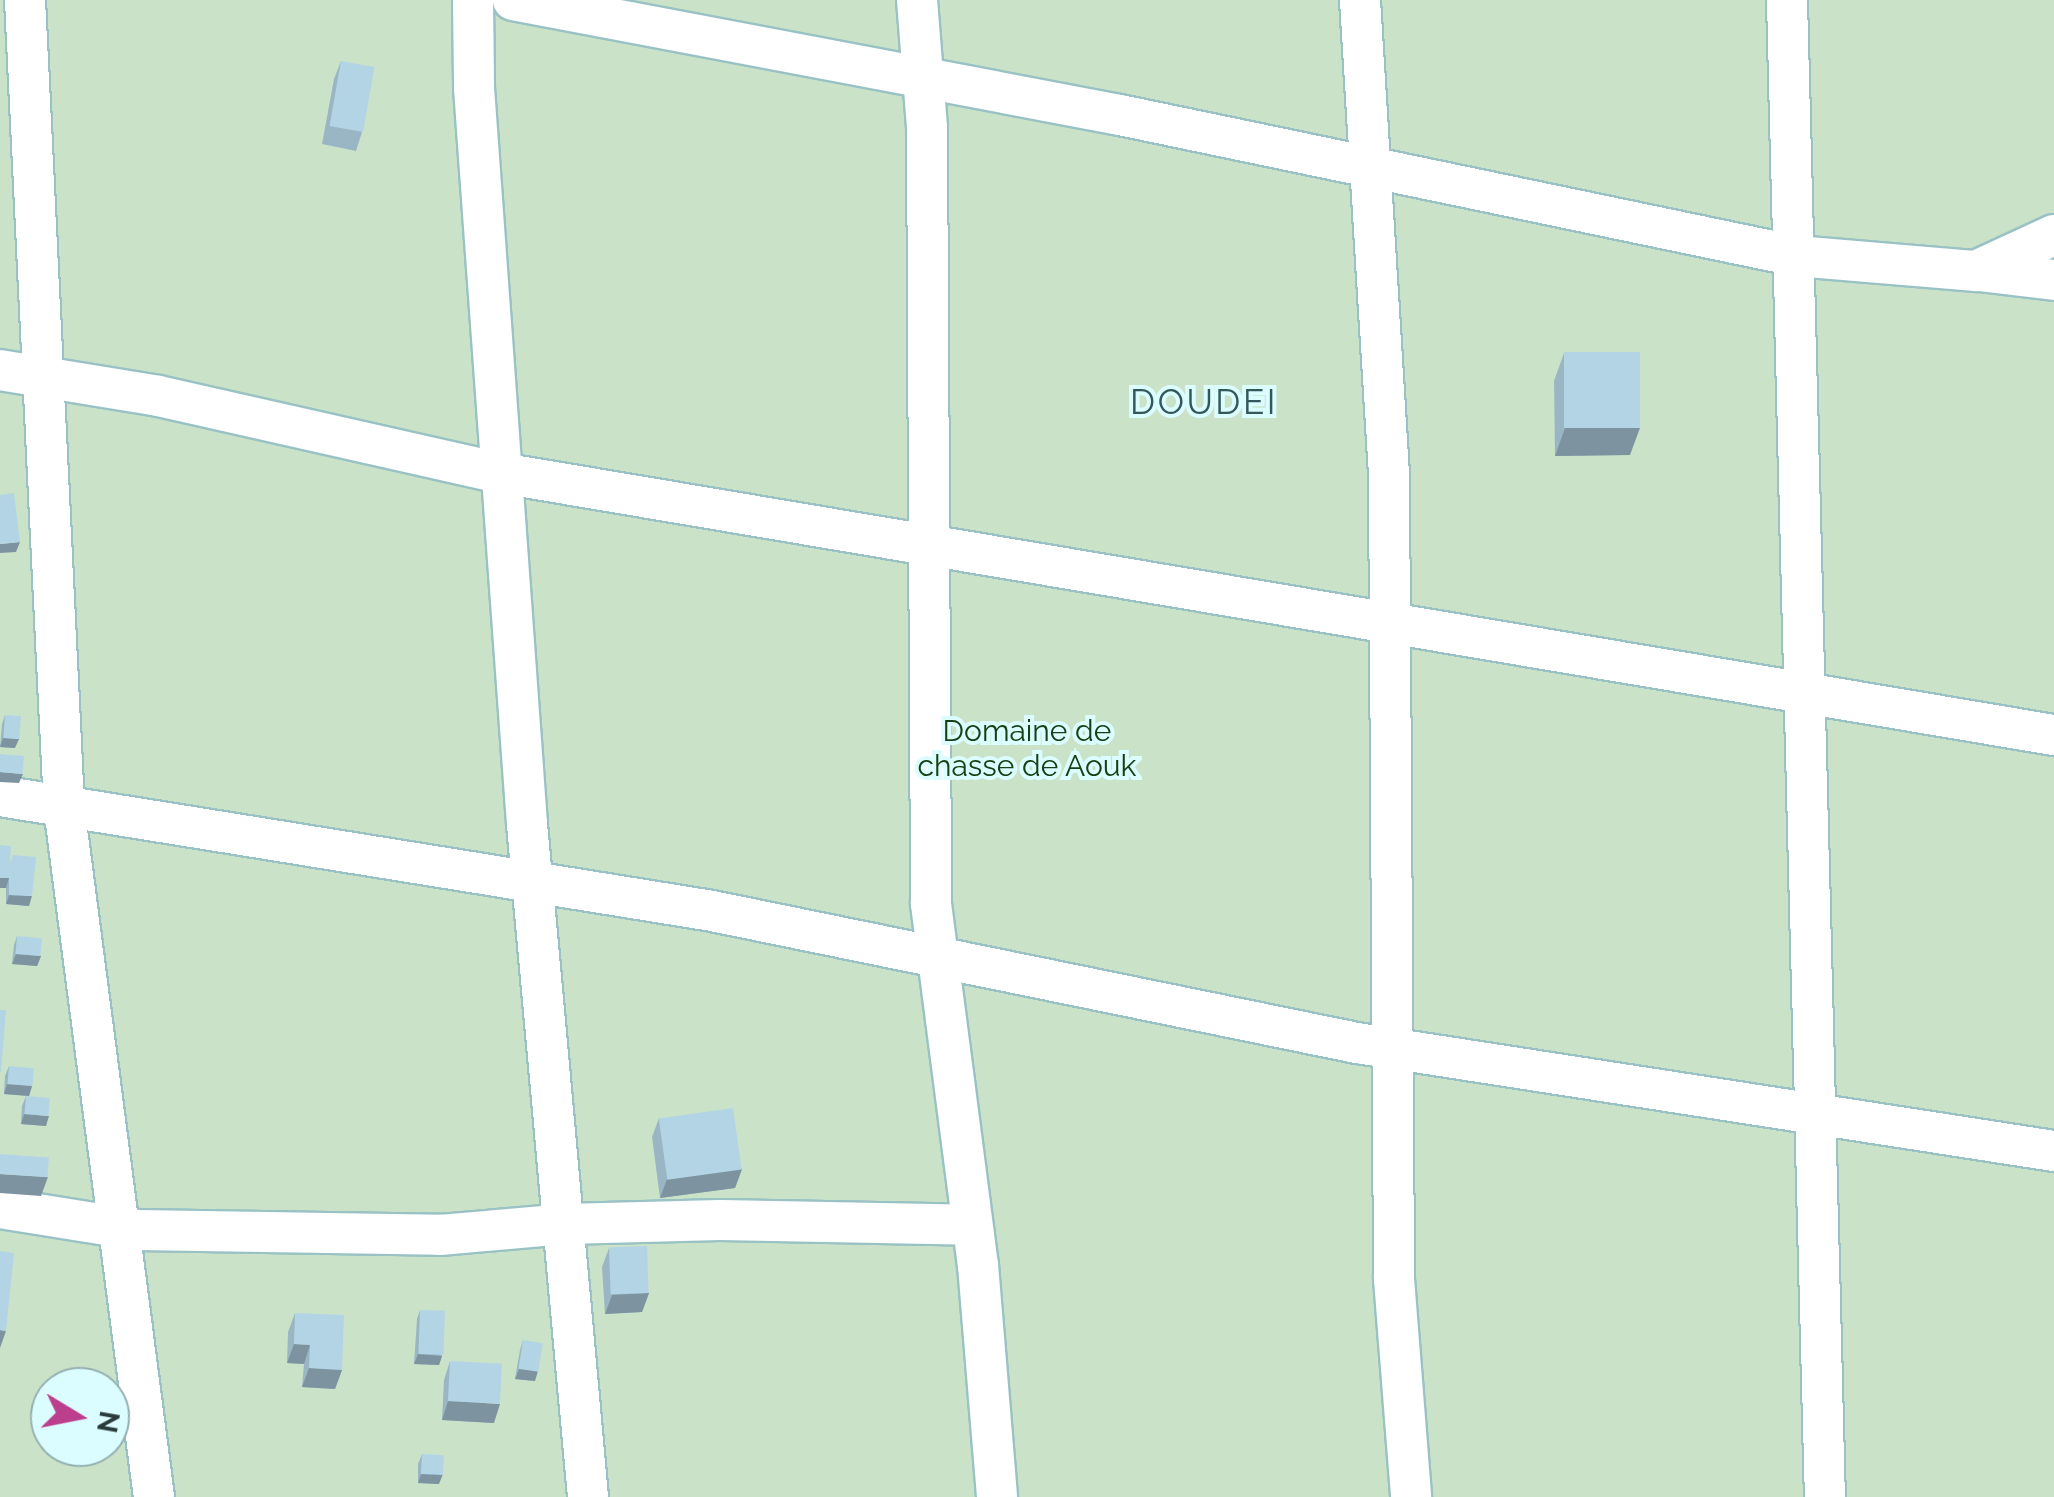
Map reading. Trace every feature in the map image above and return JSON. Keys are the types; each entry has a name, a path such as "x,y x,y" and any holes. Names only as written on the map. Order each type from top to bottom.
{"street":[{"path":"25,0 64,807 154,1497"},
{"path":"473,0 474,88 533,882 588,1497"},
{"path":"513,0 923,78 1796,256 2054,280"},
{"path":"917,0 923,78 931,904 972,1225 997,1497"},
{"path":"1360,0 1389,477 1394,1280 1411,1497"},
{"path":"1787,0 1825,1497"},
{"path":"1976,271 2054,236"},
{"path":"0,370 158,396 502,473 2054,735"},
{"path":"0,796 712,911 1393,1049 2054,1151"},
{"path":"0,1208 118,1227 440,1235 565,1224 720,1220 972,1225"}],"green space":[{"name":"Domaine de chasse de Aouk","path":"0,0 2054,0 2054,1497 0,1497"}],"building":[{"path":"341,61 374,67 363,132 330,126"},
{"path":"1564,352 1640,352 1640,428 1564,428"},
{"path":"14,493 20,542 0,544 0,495"},
{"path":"5,715 21,716 19,739 3,738"},
{"path":"0,754 24,756 22,774 0,772"},
{"path":"0,845 11,846 10,863 13,855 36,857 32,896 9,895 9,878 0,878"},
{"path":"17,936 42,938 40,956 15,954"},
{"path":"0,1010 6,1010 1,1072 0,1072"},
{"path":"9,1066 34,1068 32,1086 7,1084"},
{"path":"26,1096 50,1098 48,1116 24,1114"},
{"path":"733,1108 742,1169 667,1180 659,1118"},
{"path":"0,1154 49,1157 47,1177 0,1174"},
{"path":"647,1246 649,1293 611,1294 609,1247"},
{"path":"0,1251 14,1253 6,1331 0,1330"},
{"path":"420,1310 445,1311 443,1355 418,1354"},
{"path":"295,1313 344,1315 342,1370 309,1368 310,1345 294,1344"},
{"path":"523,1340 543,1343 538,1372 518,1369"},
{"path":"450,1361 502,1364 500,1404 448,1401"},
{"path":"422,1454 444,1455 443,1475 421,1474"}],"district":[{"name":"DOUDEI","path":"1204,402"}]}
